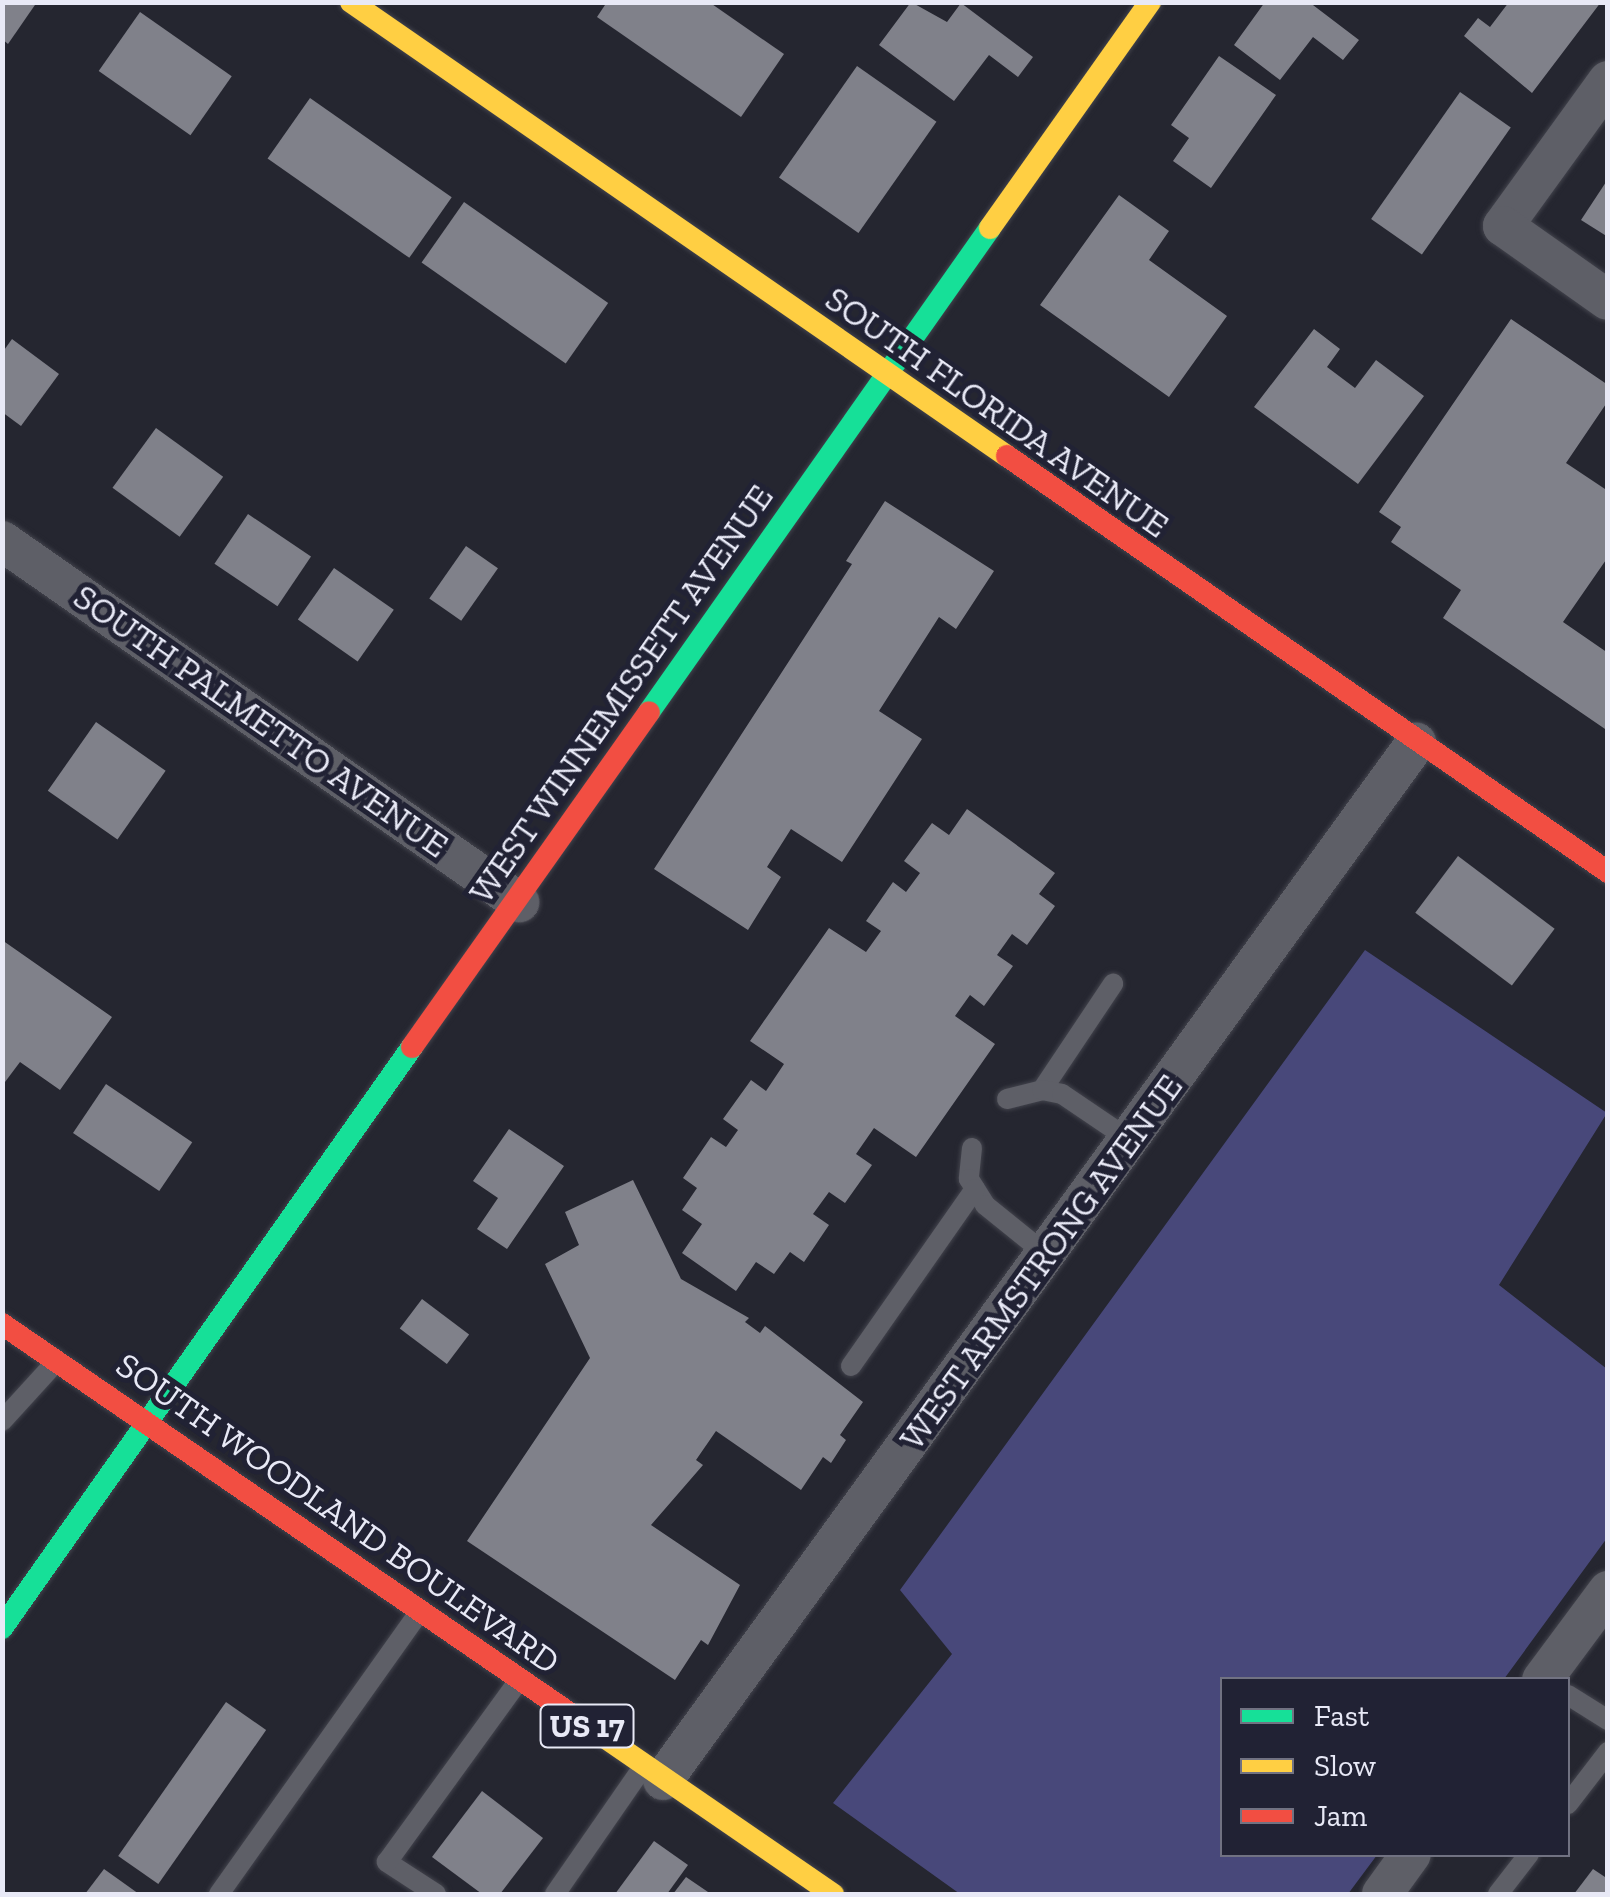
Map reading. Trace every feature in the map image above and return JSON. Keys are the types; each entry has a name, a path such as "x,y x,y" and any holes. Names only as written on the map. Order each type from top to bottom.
{"street":[{"name":"SOUTH FLORIDA AVENUE","path":"351,2 884,378 1608,872"},
{"name":"WEST WINNEMISSETT AVENUE","path":"2,1628 150,1426 1150,2"},
{"path":"1608,81 1504,226 1608,300"},
{"name":"SOUTH PALMETTO AVENUE","path":"2,541 519,902"},
{"name":"WEST ARMSTRONG AVENUE","path":"654,1773 1047,1255 1416,744"},
{"name":"SOUTH WOODLAND BOULEVARD","path":"2,1324 832,1894"},
{"path":"1553,1677 1608,1591"},
{"path":"1382,1894 1410,1857"}],"lane":[{"path":"1042,1090 1114,984"},
{"path":"1006,1099 1042,1090 1062,1094 1130,1140"},
{"path":"972,1148 968,1179 975,1190 1047,1255"},
{"path":"851,1366 975,1190"},
{"path":"2,1421 56,1362"},
{"path":"219,1894 420,1612"},
{"path":"436,1894 388,1862 519,1680"},
{"path":"1570,1696 1608,1720"},
{"path":"1570,1801 1608,1752"},
{"path":"555,1894 654,1773"},
{"path":"1498,1894 1527,1857"},
{"path":"790,1894 804,1875"}],"shaded area":[{"path":"1365,950 1607,1113 1499,1285 1607,1369 1607,1538 1505,1677 1220,1677 1220,1857 1376,1857 1348,1894 960,1894 833,1803 952,1654 900,1590"}],"building":[{"path":"2,2 37,2 8,44 2,39"},
{"path":"607,2 709,2 784,54 741,117 597,17"},
{"path":"911,2 947,22 961,3 1033,57 1018,77 989,55 954,101 879,45"},
{"path":"1265,2 1309,2 1359,40 1343,60 1313,37 1280,80 1234,45"},
{"path":"1509,2 1601,2 1532,93 1464,36 1478,18 1490,27"},
{"path":"140,12 232,76 190,135 99,71"},
{"path":"1219,56 1276,95 1211,188 1173,161 1189,138 1171,125"},
{"path":"857,66 936,122 858,233 779,177"},
{"path":"1460,92 1511,128 1422,255 1371,219"},
{"path":"310,98 452,197 409,258 268,159"},
{"path":"1608,179 1608,237 1581,220"},
{"path":"1119,195 1169,231 1149,260 1227,316 1169,397 1040,305"},
{"path":"464,202 608,303 566,364 422,263"},
{"path":"1511,319 1608,385 1608,401 1566,463 1608,491 1608,557 1563,622 1608,653 1608,731 1443,618 1461,590 1391,542 1401,527 1379,512"},
{"path":"1314,329 1340,349 1327,367 1355,388 1376,360 1424,396 1358,484 1254,407"},
{"path":"12,339 59,374 21,426 2,412 2,353"},
{"path":"156,428 223,477 180,537 113,488"},
{"path":"885,501 994,571 956,629 939,617 879,711 922,739 842,862 791,829 767,867 781,877 748,930 654,869 852,564 846,561"},
{"path":"248,514 311,556 277,606 214,564"},
{"path":"466,546 498,568 461,621 429,598"},
{"path":"334,568 394,610 358,661 298,620"},
{"path":"96,722 166,771 117,840 48,791"},
{"path":"967,809 1055,873 1039,894 1055,906 1027,945 1012,934 997,955 1013,966 984,1006 970,995 955,1016 995,1044 916,1157 874,1128 856,1154 872,1165 845,1203 829,1192 813,1214 829,1225 804,1262 790,1252 774,1274 756,1262 736,1291 682,1253 702,1224 682,1210 697,1188 683,1178 711,1137 726,1147 738,1130 723,1119 751,1080 766,1091 784,1064 750,1041 829,928 866,952 881,931 866,921 893,882 906,892 920,873 904,861 932,823 949,835"},
{"path":"1458,856 1555,929 1512,986 1415,913"},
{"path":"2,940 112,1017 60,1090 20,1062 2,1086"},
{"path":"106,1084 192,1142 159,1191 73,1133"},
{"path":"509,1129 564,1166 507,1249 477,1229 498,1198 473,1181"},
{"path":"633,1180 681,1279 749,1318 745,1322 760,1333 765,1326 863,1402 840,1435 846,1440 831,1463 823,1457 801,1490 716,1431 696,1460 703,1465 651,1525 740,1585 708,1645 701,1640 675,1680 467,1541 590,1358 545,1264 579,1245 565,1212"},
{"path":"422,1299 469,1335 447,1364 400,1329"},
{"path":"226,1702 266,1730 158,1884 118,1856"},
{"path":"482,1791 543,1838 500,1894 482,1894 432,1857"},
{"path":"654,1841 688,1865 667,1894 615,1894"},
{"path":"104,1869 139,1894 85,1894"},
{"path":"1593,1869 1608,1879 1608,1894 1574,1894"},
{"path":"686,1877 711,1894 673,1894"}],"traffic: fast":[{"path":"649,712 990,228"},
{"path":"2,1628 412,1047"}],"traffic: slow":[{"path":"351,2 1007,456"},
{"path":"990,228 1150,2"},
{"path":"594,1730 833,1894"}],"traffic: jam":[{"path":"1007,456 1608,872"},
{"path":"412,1047 649,712"},
{"path":"2,1324 594,1730"}]}
